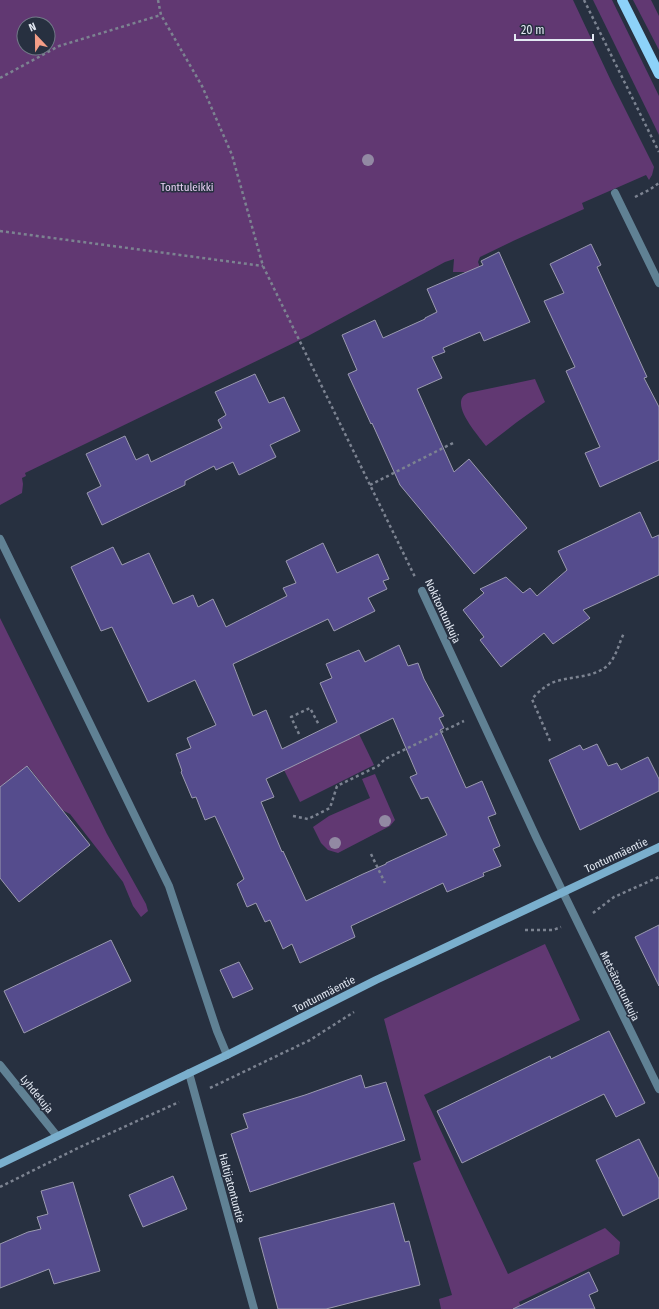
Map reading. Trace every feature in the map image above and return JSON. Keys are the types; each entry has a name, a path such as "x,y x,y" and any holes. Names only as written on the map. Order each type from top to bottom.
{"main road":[{"path":"622,0 659,74"}],"street":[{"path":"615,193 659,283"},
{"path":"0,539 169,886 217,1031 227,1055"},
{"name":"Nokitontunkuja","path":"422,592 562,892"},
{"name":"Tontunmäentie","path":"0,1164 227,1055 376,980 659,847"},
{"name":"Metsätontunkuja","path":"562,892 659,1089"},
{"name":"Lyhdekuja","path":"0,1065 57,1136"},
{"name":"Haltijatontuntie","path":"189,1073 254,1309"}],"path":[{"name":"Nokitontunkuja","path":"158,0 161,15 202,86 232,156 263,266 422,592"},
{"path":"584,0 659,152"},
{"path":"0,78 59,46 161,15"},
{"path":"620,204 649,190 659,183"},
{"path":"0,231 263,266"},
{"path":"370,485 453,443"},
{"path":"550,741 532,699 543,688 557,681 583,678 607,666 614,657 624,633"},
{"path":"300,734 291,717 310,708 319,725"},
{"path":"293,816 308,819 330,808 337,786 378,766 385,759 479,713"},
{"path":"371,854 385,883"},
{"path":"524,930 553,930 595,912 614,897 659,877"},
{"path":"0,1187 310,1040 361,1008"}],"green space":[{"name":"Tonttuleikki","path":"0,0 573,0 654,167 649,180 646,175 582,203 584,209 480,257 478,262 481,270 468,277 464,272 453,272 454,259 445,262 308,336 25,473 26,476 22,478 22,493 0,505"},
{"path":"593,0 612,0 659,96 659,135"},
{"path":"633,0 651,0 659,16 659,50"},
{"path":"535,379 545,402 486,446 466,419 461,404 462,397 468,393"},
{"path":"0,618 107,834 146,904 148,911 141,917 133,906 123,882 70,814 62,810 28,766 0,787"},
{"path":"359,734 374,765 300,802 284,770"},
{"path":"375,774 395,820 390,826 338,853 328,850 321,843 313,827 329,816 370,798 362,779"},
{"path":"545,944 580,1020 424,1095 508,1274 605,1228 620,1242 619,1254 519,1302 522,1309 441,1309 439,1299 452,1295 413,1163 421,1160 384,1019"}],"building":[{"path":"591,244 601,265 597,267 647,377 644,378 659,407 659,460 600,487 585,453 600,447 566,371 575,367 544,301 564,293 550,264"},
{"path":"499,252 530,322 484,341 480,332 443,348 445,352 432,357 442,378 417,389 454,472 469,459 527,528 474,574 400,485 348,374 357,370 342,335 375,320 383,338 425,319 437,312 427,289 483,265 481,261"},
{"path":"255,374 269,403 284,397 300,431 270,445 276,457 239,475 233,462 216,470 214,466 185,481 185,485 102,525 87,493 101,486 86,454 125,436 136,460 148,454 151,462 222,428 218,420 226,415 215,392"},
{"path":"640,512 652,538 659,535 659,575 583,610 590,618 553,644 544,633 501,667 480,640 484,637 463,610 484,593 480,589 506,577 523,593 530,588 537,596 567,570 558,551"},
{"path":"323,543 337,573 378,554 389,579 383,581 387,589 368,598 375,611 334,631 328,619 233,664 253,716 266,710 282,749 337,722 320,683 332,678 326,664 359,650 365,662 399,645 408,666 418,663 424,679 444,716 439,718 444,728 440,730 466,788 482,781 496,814 488,817 500,846 493,849 501,866 483,873 484,876 447,892 443,883 351,926 355,937 300,963 292,944 283,949 270,920 265,922 256,903 247,907 237,884 244,879 215,816 205,820 196,797 192,798 181,772 182,771 176,754 191,748 187,738 216,725 195,680 148,702 112,627 101,631 71,567 113,547 122,565 149,553 173,604 193,595 198,607 213,599 226,627 287,596 283,588 296,583 286,561","holes":["393,718 417,774 410,777 421,799 428,797 447,835 306,901 283,851 282,852 261,802 274,797 266,779"]},
{"path":"597,744 608,766 617,763 621,770 648,757 659,779 659,791 580,830 549,760 580,745 583,750"},
{"path":"27,766 90,845 19,902 0,878 0,787"},
{"path":"659,925 659,986 635,937"},
{"path":"111,940 131,981 24,1033 4,991"},
{"path":"239,962 253,989 233,998 220,970"},
{"path":"609,1031 645,1103 616,1117 604,1094 462,1163 437,1111 550,1056 551,1059"},
{"path":"361,1075 365,1088 386,1082 405,1140 250,1192 231,1134 248,1128 243,1114 305,1095"},
{"path":"639,1139 659,1179 659,1198 623,1216 596,1160"},
{"path":"173,1176 187,1209 143,1227 129,1195"},
{"path":"73,1182 100,1271 54,1284 49,1269 0,1288 0,1244 28,1232 41,1229 37,1217 48,1214 41,1191"},
{"path":"394,1203 405,1242 409,1241 420,1285 326,1309 278,1309 259,1238"},
{"path":"589,1272 598,1291 589,1295 595,1309 513,1309"}]}
